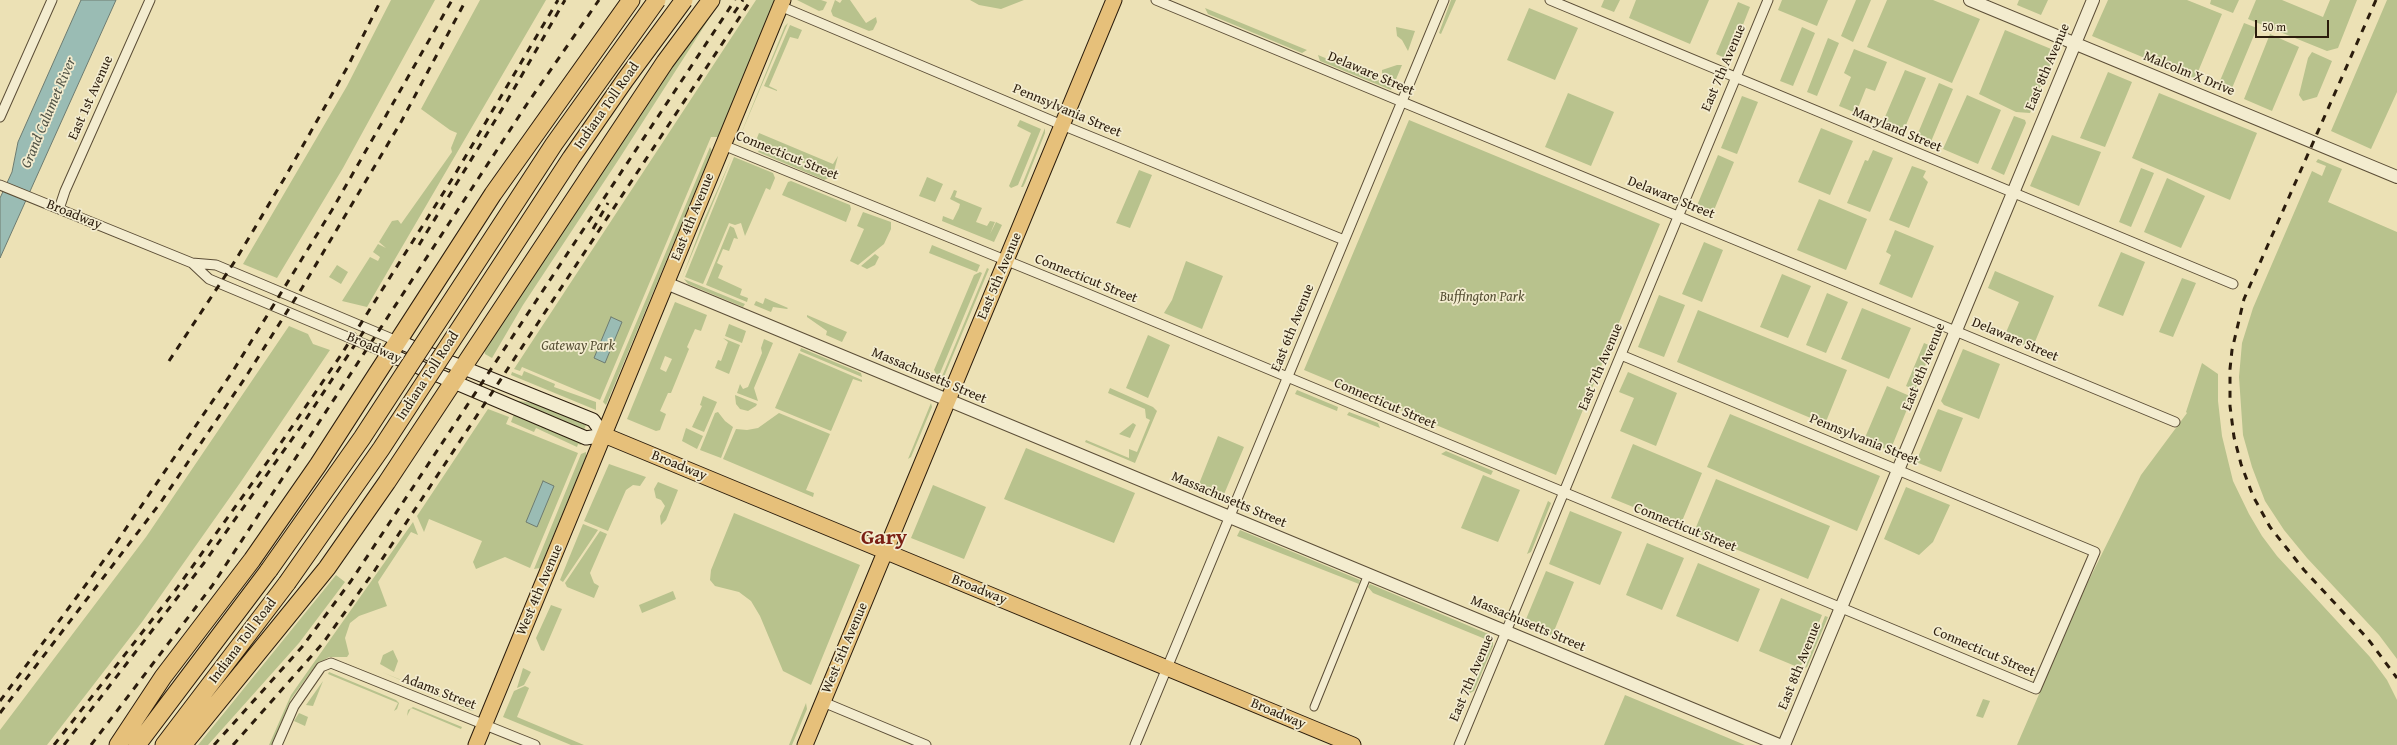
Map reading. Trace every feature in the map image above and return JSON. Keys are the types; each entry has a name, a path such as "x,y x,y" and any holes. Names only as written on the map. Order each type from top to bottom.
{"highway":[{"path":"118,745 163,677 252,560 318,465 493,194 631,0"},
{"name":"Indiana Toll Road","path":"137,745 269,570 362,438 554,144 657,0"},
{"name":"Indiana Toll Road","path":"164,745 287,583 381,449 570,158 684,0"},
{"path":"183,745 327,568 387,482 665,62 711,0"}],"main road":[{"name":"East 5th Avenue","path":"885,551 1114,0"},
{"name":"East 4th Avenue","path":"604,435 781,3"},
{"name":"Broadway","path":"393,348 462,368 594,420 604,435"},
{"name":"Broadway","path":"393,348 453,383 586,438 604,435 1353,745"},
{"name":"West 4th Avenue","path":"476,745 604,435"},
{"name":"West 5th Avenue","path":"805,745 885,551"}],"street":[{"path":"0,117 52,0"},
{"name":"East 1st Avenue","path":"59,209 65,191 150,0"},
{"name":"Delaware Street","path":"1156,0 2175,422"},
{"name":"East 6th Avenue","path":"1135,745 1166,667 1444,0"},
{"name":"Maryland Street","path":"1550,0 2233,284"},
{"name":"East 7th Avenue","path":"1459,745 1768,0"},
{"name":"Malcolm X Drive","path":"1970,0 2397,176"},
{"name":"East 8th Avenue","path":"1784,745 2012,192 2093,0"},
{"name":"Pennsylvania Street","path":"781,3 1062,125 1344,240"},
{"name":"Connecticut Street","path":"723,145 2036,689"},
{"name":"Broadway","path":"1,186 192,263 216,265 393,348"},
{"name":"Broadway","path":"192,263 209,279 393,348"},
{"name":"Massachusetts Street","path":"666,283 1779,745"},
{"name":"Pennsylvania Street","path":"1621,355 2095,552 2036,689"},
{"path":"1314,707 1368,574"},
{"name":"Adams Street","path":"277,745 294,706 318,671 325,664 334,664 535,745"},
{"path":"823,702 926,745"}],"green space":[{"path":"391,0 435,0 343,168 277,278 243,264 347,86"},
{"path":"480,0 546,0 367,307 342,301 370,257 378,261 380,257 373,252 378,244 386,248 379,242 392,221 398,220 401,224 452,152 451,148 457,133 450,130 421,109"},
{"path":"720,0 619,159 523,305 492,358 485,354 483,344 699,28"},
{"name":"Gateway Park","path":"756,0 775,0 718,137 711,137 600,400 522,367 520,371 514,369"},
{"path":"797,0 821,0 827,2 823,10 819,11"},
{"path":"835,0 840,3 842,0 850,0 866,23 876,17 877,22 873,30 869,31 833,16 831,11"},
{"path":"970,0 1024,0 1001,9 979,5"},
{"path":"1451,0 1456,0 1441,34 1439,33"},
{"path":"1604,0 1620,0 1614,12 1601,7"},
{"path":"1636,0 1709,0 1690,44 1629,18"},
{"path":"1782,0 1828,0 1817,26 1778,10"},
{"path":"1856,0 1871,0 1853,42 1841,36"},
{"path":"1887,0 1933,0 1980,19 1952,83 1867,47"},
{"path":"2019,0 2048,0 2041,15 2017,5"},
{"path":"2108,0 2187,0 2222,14 2195,79 2092,36"},
{"path":"2211,0 2239,0 2233,13 2210,4"},
{"path":"2256,0 2282,0 2323,17 2330,0 2357,0 2338,48 2327,51 2248,19"},
{"path":"2387,0 2397,0 2397,92 2371,149 2331,131"},
{"path":"1738,2 1750,7 1729,60 1716,54"},
{"path":"1205,8 1307,50 1302,53 1208,14"},
{"path":"1529,8 1578,28 1555,80 1507,60"},
{"path":"788,23 769,68 738,141 785,26"},
{"path":"2244,23 2257,28 2230,93 2217,88"},
{"path":"790,25 802,30 798,39 790,37 769,86 777,91 764,86"},
{"path":"1396,27 1415,31 1408,51 1402,40 1397,36"},
{"path":"1802,27 1815,33 1793,86 1780,81"},
{"path":"2005,30 2056,51 2030,113 2016,112 1979,94"},
{"path":"2270,34 2299,47 2272,111 2244,99"},
{"path":"1828,38 1839,43 1817,96 1807,92"},
{"path":"1854,49 1887,62 1875,91 1866,88 1856,113 1839,106 1851,77 1844,73"},
{"path":"2312,52 2332,61 2317,97 2303,101 2299,95 2308,58"},
{"path":"1318,55 1393,86 1391,90 1320,61"},
{"path":"1397,65 1402,65 1394,84 1382,79 1382,70"},
{"path":"1905,70 1926,78 1903,132 1882,124"},
{"path":"2108,72 2132,82 2105,147 2080,138"},
{"path":"1939,83 1953,89 1930,144 1916,138"},
{"path":"1568,93 1614,112 1591,166 1545,147"},
{"path":"2159,93 2257,133 2230,200 2132,158"},
{"path":"1967,95 2001,110 1978,164 1943,149"},
{"path":"1742,96 1758,102 1737,154 1721,148"},
{"path":"2014,116 2025,120 2026,123 2004,175 1991,169"},
{"path":"1020,120 1041,129 1018,185 1011,188 1009,186 1031,133 1017,126"},
{"name":"Buffington Park","path":"1409,120 1660,224 1556,475 1304,370"},
{"path":"1045,128 1045,133 1025,183 1023,187 1021,187"},
{"path":"1821,128 1853,141 1830,195 1798,182"},
{"path":"759,133 833,164 838,156 833,175 755,143"},
{"path":"2052,135 2101,152 2079,206 2030,186"},
{"path":"710,147 712,151 606,405 603,402"},
{"path":"760,148 831,177 824,180 758,152"},
{"path":"1873,150 1893,158 1870,212 1847,203 1865,160 1868,161"},
{"path":"1718,155 1734,162 1712,215 1696,208"},
{"path":"732,157 682,278 703,222"},
{"path":"734,157 773,173 775,178 770,190 766,188 745,236 741,223 735,225 729,223 703,284 685,277"},
{"path":"2318,159 2342,169 2328,202 2397,232 2397,659 2379,635 2307,558 2284,530 2265,501 2252,467 2243,435 2239,377 2242,343 2253,308 2312,171 2322,176 2326,166 2316,162"},
{"path":"1912,166 1926,171 1923,177 1928,182 1909,228 1889,220"},
{"path":"2141,168 2154,173 2131,227 2119,222"},
{"path":"1139,170 1152,175 1130,228 1116,223"},
{"path":"927,177 943,184 935,202 919,196"},
{"path":"2167,178 2205,196 2181,248 2144,232"},
{"path":"791,181 850,205 851,209 846,222 782,195 788,182"},
{"path":"954,190 957,191 955,197 982,208 976,222 987,226 990,221 995,222 990,234 996,222 1002,225 994,242 942,221 943,216 953,220 959,208 960,204 950,199"},
{"path":"1819,199 1867,219 1846,270 1797,250"},
{"path":"863,212 891,222 891,229 884,244 858,265 850,261 864,229 857,226"},
{"path":"730,226 734,228 738,239 734,238 729,251 723,249 717,263 723,266 718,278 742,289 740,295 748,298 747,302 706,285"},
{"path":"1895,230 1934,246 1912,298 1879,284 1891,255 1886,252"},
{"path":"1704,242 1723,250 1702,302 1682,294"},
{"path":"932,245 980,265 977,272 929,253"},
{"path":"2121,252 2145,262 2123,316 2098,306"},
{"path":"875,254 879,257 875,265 867,269 861,266"},
{"path":"1186,261 1223,276 1202,329 1164,313 1172,300"},
{"path":"337,265 348,272 341,284 329,277"},
{"path":"987,268 989,269 941,384 938,386"},
{"path":"1995,271 2054,296 2032,349 2004,337 2019,302 1988,288"},
{"path":"980,272 982,273 938,378 934,370 974,275"},
{"path":"1782,274 1811,286 1788,338 1760,327"},
{"path":"2182,278 2196,283 2173,337 2159,332"},
{"path":"684,279 745,304 743,307 688,284"},
{"path":"1827,293 1848,302 1826,353 1806,345"},
{"path":"1659,295 1685,305 1664,357 1638,347"},
{"path":"765,298 788,308 773,307 771,312 754,305 756,301 763,304"},
{"path":"675,302 707,315 701,331 695,329 687,347 689,349 671,393 668,393 660,411 666,414 660,430 656,431 627,419","holes":["665,356 672,359 666,372 660,369"]},
{"path":"1862,308 1911,328 1889,379 1841,359"},
{"path":"1698,310 1847,370 1825,424 1677,362"},
{"path":"807,315 847,332 842,342 826,335 827,331 807,317"},
{"path":"729,324 746,331 742,343 725,336"},
{"path":"289,326 308,334 313,344 330,350 240,483 142,622 47,745 0,745 0,730 146,537"},
{"path":"1148,335 1170,345 1148,398 1126,388"},
{"path":"723,338 740,345 729,374 715,368 718,360 721,361 728,342"},
{"path":"764,339 773,343 754,388 758,401 737,393 740,384 743,389 748,387 762,353 761,348"},
{"path":"1924,343 1933,347 1915,390 1906,386"},
{"path":"801,348 861,373 862,377 800,351"},
{"path":"1963,349 2000,364 1979,419 1944,405 1941,401"},
{"path":"799,353 862,380 862,382 853,379 831,431 775,408"},
{"path":"887,354 933,373 934,378 884,359"},
{"path":"2202,363 2218,374 2218,401 2222,436 2233,481 2249,514 2262,536 2277,556 2370,657 2387,680 2397,700 2397,745 2017,745 2086,586 2141,475 2187,413 2186,412"},
{"path":"524,371 555,384 554,387 596,402 596,410 511,375 512,372 522,376"},
{"path":"1628,372 1677,393 1656,446 1620,431 1634,398 1619,392"},
{"path":"1887,386 1912,397 1890,451 1864,440"},
{"path":"1110,388 1153,407 1157,411 1135,463 1085,442 1086,440 1129,458 1129,449 1137,452 1150,420 1146,418 1145,409 1108,393"},
{"path":"1297,390 1338,407 1337,411 1295,394"},
{"path":"735,395 757,404 748,411 740,409 736,404"},
{"path":"703,396 717,402 704,432 692,427 702,406 700,405"},
{"path":"512,400 533,403 586,425 584,430"},
{"path":"931,403 932,407 911,457 908,459"},
{"path":"488,409 509,417 506,424 578,453 530,568 505,557 476,569 473,562 482,541 429,519 424,532 417,516"},
{"path":"1938,409 1963,418 1941,472 1916,462"},
{"path":"718,412 725,421 733,427 721,458 700,450 715,413"},
{"path":"1349,412 1378,423 1380,428 1347,415"},
{"path":"779,413 830,434 806,490 814,493 813,497 723,459 736,429 747,430 758,428"},
{"path":"514,414 582,443 581,445 578,444 577,447 536,428 534,432 511,422"},
{"path":"1730,414 1880,476 1857,531 1707,467"},
{"path":"1133,423 1136,425 1130,438 1119,434"},
{"path":"686,428 703,436 697,449 682,441"},
{"path":"1218,436 1244,447 1222,499 1197,489"},
{"path":"1633,444 1702,473 1680,526 1611,498"},
{"path":"1026,448 1135,493 1114,543 1004,499"},
{"path":"1446,451 1493,471 1491,475 1441,454"},
{"path":"586,452 586,457 540,568 534,569 581,454"},
{"path":"609,464 646,477 640,486 633,485 626,490 608,531 584,521"},
{"path":"1483,475 1520,490 1498,542 1461,528"},
{"path":"1716,479 1830,526 1808,579 1694,532"},
{"path":"658,482 678,490 666,520 661,525 660,516 665,506 661,500 656,498 654,489"},
{"path":"933,485 986,507 964,559 911,538"},
{"path":"1906,487 1950,505 1933,542 1919,555 1884,539"},
{"path":"1548,501 1551,503 1531,552 1527,554"},
{"path":"1570,511 1622,532 1600,585 1549,564"},
{"path":"734,513 860,565 811,685 783,671 760,616 751,601 739,592 715,586 710,580 711,570"},
{"path":"413,522 418,535 411,532 378,582 387,606 359,616 350,623 345,638 349,654 347,657 329,657 316,665 291,699 272,745 269,745 291,695"},
{"path":"583,524 598,530 563,582 560,580"},
{"path":"1240,530 1360,580 1359,584 1237,536"},
{"path":"600,531 607,534 590,573 594,583 599,586 594,598 567,587 565,583"},
{"path":"1647,543 1684,558 1662,610 1626,595"},
{"path":"1698,563 1760,589 1738,642 1676,616"},
{"path":"1546,571 1574,582 1552,636 1524,624"},
{"path":"336,575 345,582 299,643 208,745 198,745"},
{"path":"1370,584 1493,636 1493,646 1474,691 1468,694 1490,641 1373,593 1368,587"},
{"path":"673,591 676,599 642,613 639,605"},
{"path":"1781,598 1822,615 1800,668 1759,651"},
{"path":"551,605 562,609 544,651 541,650 536,638"},
{"path":"1825,616 1828,617 1807,667 1805,668"},
{"path":"393,650 398,661 394,672 380,664 383,655"},
{"path":"523,668 531,672 524,685 517,688"},
{"path":"329,672 396,700 399,703 397,709 394,711 398,703 328,674"},
{"path":"382,672 474,710 472,711"},
{"path":"323,681 313,706 306,705"},
{"path":"525,686 529,688 517,717 584,745 571,745 503,717 514,691"},
{"path":"1625,695 1745,745 1604,745"},
{"path":"1983,699 1990,701 1983,718 1976,716"},
{"path":"806,703 807,709 792,745 789,745"},
{"path":"413,707 462,727 461,729 411,708"},
{"path":"299,713 308,717 305,726 294,721"}],"water":[{"name":"Grand Calumet River","path":"81,0 116,0 0,258 0,198 12,172 18,142"},
{"path":"611,317 622,322 605,363 594,358"},
{"path":"543,481 554,486 537,527 526,522"}],"railway":[{"path":"169,361 235,261 284,179 348,66 381,0"},
{"path":"0,701 110,552 233,371 332,210 452,0"},
{"path":"0,713 161,502 245,378 302,288 401,122 466,0"},
{"path":"54,745 177,588 276,450 341,355 454,176 558,0"},
{"path":"419,245 507,101 565,0"},
{"path":"91,745 212,586 527,104 599,0"},
{"path":"214,745 302,647 351,581 735,0"},
{"path":"734,13 743,0"},
{"path":"233,745 323,643 375,570 751,0"},
{"path":"2376,0 2244,299 2232,350 2230,369 2230,406 2234,437 2241,464 2253,496 2270,527 2304,570 2368,639 2397,678"},
{"path":"593,229 608,203"},
{"path":"64,745 204,563 302,425 364,331"}],"district":[{"name":"Gary","path":"884,538"}]}
